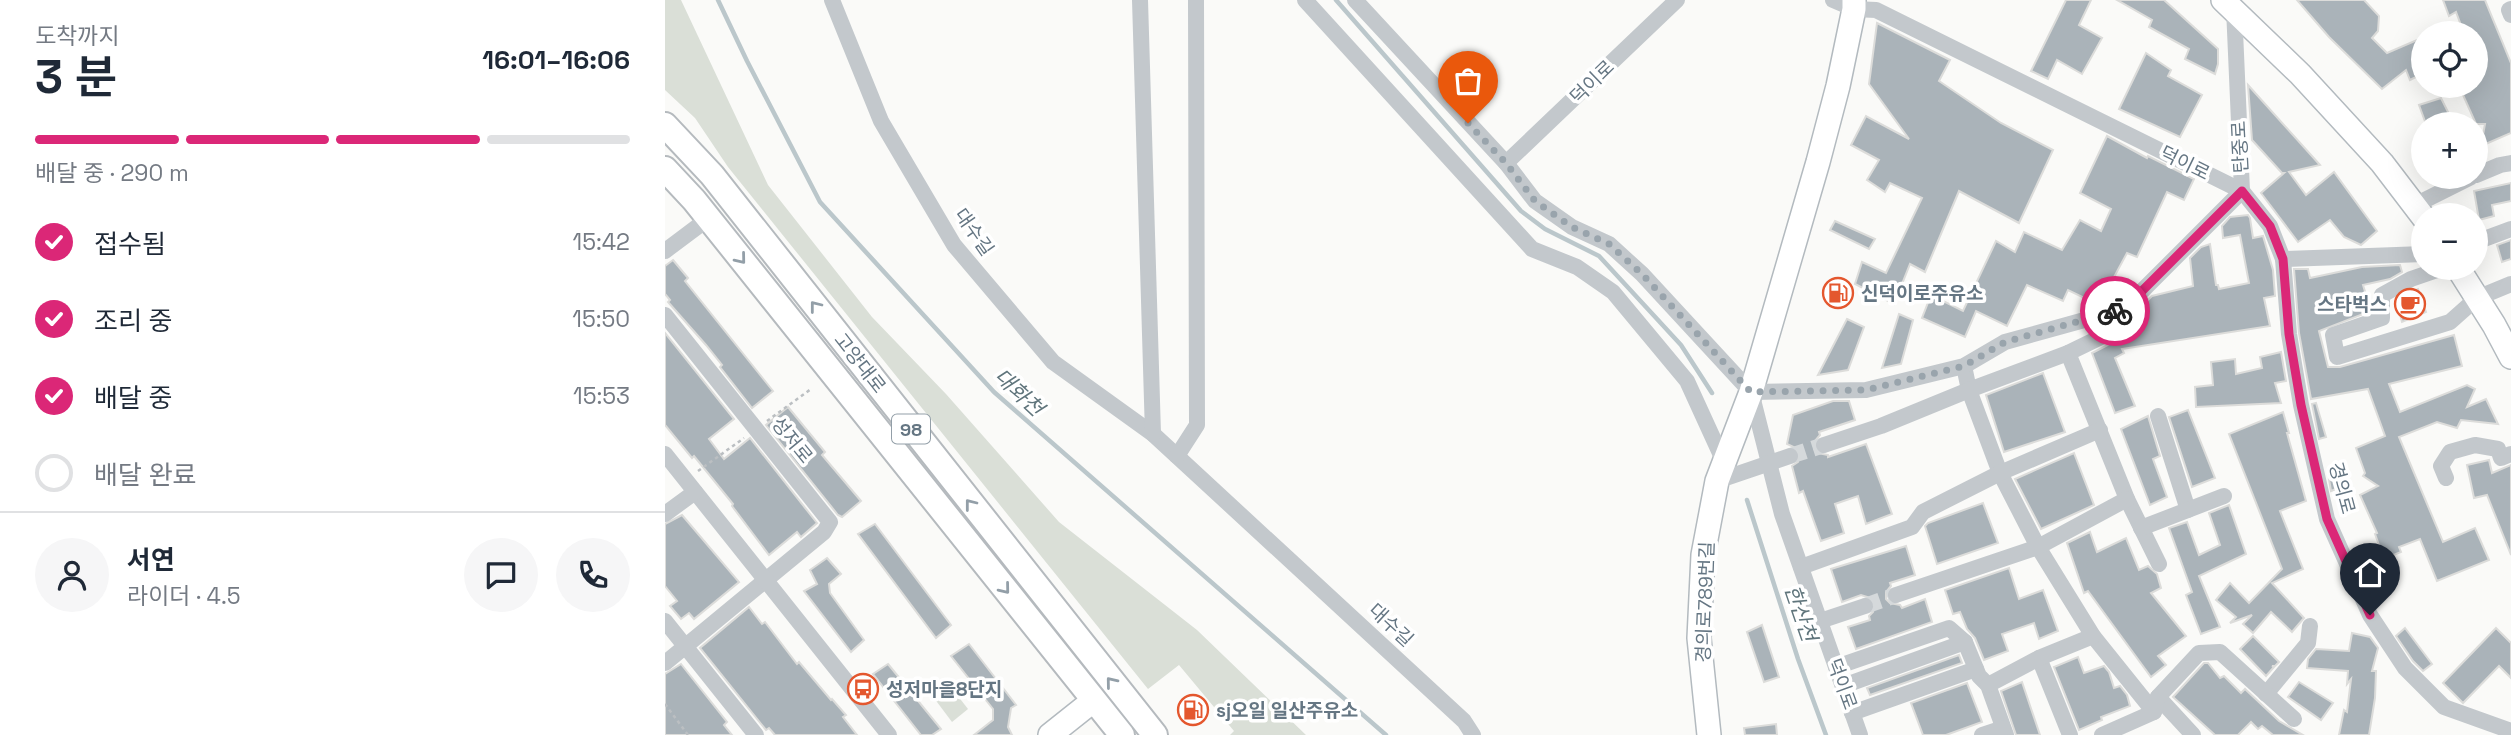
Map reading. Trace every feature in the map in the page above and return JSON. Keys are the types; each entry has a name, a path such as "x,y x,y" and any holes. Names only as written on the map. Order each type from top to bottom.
{"main road":[{"name":"덕이로","path":"1751,392 1838,86 1847,3"},
{"name":"탄중로","path":"2233,3 2382,163 2413,203"},
{"name":"고양대로","path":"665,125 712,175 1155,735"},
{"name":"고양대로","path":"665,169 709,218 1122,735"},
{"path":"2466,280 2509,349"},
{"name":"경의로789번길","path":"1709,735 1699,638 1703,555 1721,471 1751,392"},
{"path":"1050,735 1094,700"}],"street":[{"name":"대수길","path":"832,0 881,121 954,245 1053,362 1153,434 1464,720 1473,735"},
{"path":"1140,0 1153,434"},
{"path":"1177,456 1197,425 1196,0"},
{"path":"1305,0 1532,249 1577,267 1613,292 1687,381 1721,471 1769,463 1790,456"},
{"name":"덕이로","path":"1355,0 1506,163 1535,201 1572,227 1609,244 1642,274 1751,392 1782,514 1860,735"},
{"name":"덕이로","path":"1506,163 1678,0"},
{"name":"덕이로","path":"1847,3 1876,10 2242,191"},
{"name":"탄중로","path":"2233,3 2242,191 2270,226 2283,259"},
{"path":"2511,9 2511,15"},
{"path":"2488,170 2511,163"},
{"path":"2431,203 2453,189"},
{"path":"1824,445 1881,426 2068,354 2103,336 2124,309 2242,191"},
{"path":"665,251 709,218"},
{"path":"2488,238 2511,229"},
{"path":"2283,259 2411,254"},
{"name":"경의로","path":"2283,259 2289,334 2301,405 2327,519 2370,615 2405,668 2445,707 2511,731"},
{"path":"2411,279 2382,295 2382,318 2333,335 2337,357 2450,322 2477,298 2511,284"},
{"path":"1751,392 1866,390 1964,366 2005,342 2124,309"},
{"name":"성저로","path":"665,315 830,522 824,532 765,582"},
{"path":"2068,354 2127,499 2159,564"},
{"path":"1964,366 1969,390 2000,473 2038,547 2093,636 2156,705 2193,735"},
{"path":"2158,416 2188,510"},
{"path":"1801,567 1913,527 1923,512 2000,473 2100,430"},
{"path":"2446,478 2441,466 2451,452 2475,445 2497,449 2501,458 2511,454"},
{"path":"665,454 889,735"},
{"path":"665,514 695,492"},
{"path":"2141,528 2224,496"},
{"path":"1896,595 2038,547 2127,499"},
{"path":"665,663 765,582"},
{"path":"1820,621 1865,606"},
{"path":"665,621 756,735"},
{"path":"2266,694 2308,643 2310,625"},
{"path":"1836,667 1949,628 1965,642 1979,676 1988,685 2004,731 1983,735"},
{"path":"1988,685 2039,658 2093,636"},
{"path":"1843,686 1965,642"},
{"path":"2102,735 2156,705 2199,653 2220,652 2294,719"},
{"path":"2039,658 2070,735"},
{"path":"1852,713 1976,668"}],"path":[{"path":"767,421 811,389"},
{"path":"693,475 720,453 748,436"},
{"path":"665,704 688,735"}],"shaded area":[{"path":"665,0 681,0 768,185 872,317 946,394 1059,522 1197,630 1306,735 1230,735 1234,731 1179,665 1148,689 728,167 695,118 665,90"},
{"path":"947,682 968,709 952,722 931,694"}],"building":[{"path":"2066,0 2091,0 2079,25 2102,38 2082,74 2057,60 2048,79 2031,71"},
{"path":"2117,0 2164,0 2218,49 2215,74 2185,59 2189,49 2149,27 2152,20"},
{"path":"2297,0 2364,0 2379,16 2378,31 2372,38 2387,53 2411,43 2411,80 2406,70 2382,89 2329,37"},
{"path":"2443,0 2485,0 2511,63 2511,133 2488,143 2488,112 2471,112 2464,98 2488,98 2488,21 2459,21 2456,12 2449,16"},
{"path":"1877,23 1950,60 1939,81 2001,123 2053,150 2019,223 1959,191 1925,272 1910,264 1894,304 1855,284 1862,262 1886,273 1922,198 1890,183 1885,192 1867,180 1879,160 1851,145 1866,116 1909,139 1869,84"},
{"path":"2146,53 2171,70 2168,76 2202,95 2180,137 2119,109"},
{"path":"2248,85 2320,165 2289,172 2306,195 2334,172 2377,231 2361,245 2344,237 2330,220 2298,242 2261,193 2284,173 2252,140"},
{"path":"2441,98 2448,112 2422,112 2419,105"},
{"path":"2107,136 2194,179 2184,200 2167,192 2137,257 2127,253 2099,305 2068,290 2063,301 2027,285 2007,326 1976,311 1965,337 1922,318 1931,295 1963,311 1996,241 2015,252 2024,232 2062,250 2080,220 2101,231 2111,209 2080,193"},
{"path":"2511,183 2511,201 2492,205 2494,216 2488,218 2488,203 2476,203 2474,191"},
{"path":"2248,215 2253,238 2263,236 2273,270 2275,296 2264,298 2270,326 2122,349 2124,353 2115,358 2135,406 2115,413 2092,353 2129,331 2129,328 2144,325 2142,306 2152,296 2193,286 2190,258 2201,247 2210,244 2216,285 2219,289 2249,283 2240,235 2223,238 2222,226 2230,217"},
{"path":"1835,221 1875,239 1869,249 1830,230"},
{"path":"2511,240 2511,259 2502,262 2497,245"},
{"path":"673,260 688,278 685,281 773,391 752,408 720,367 722,365 668,302 670,300 665,294 665,266"},
{"path":"2400,265 2402,272 2390,279 2363,285 2371,311 2319,331 2328,367 2340,367 2454,335 2462,366 2389,384 2400,412 2467,385 2475,389 2467,407 2486,399 2498,424 2461,420 2457,428 2437,422 2399,437 2443,542 2475,528 2489,560 2437,581 2420,539 2399,547 2401,552 2384,559 2375,534 2377,533 2360,495 2378,486 2363,476 2365,473 2356,448 2385,436 2368,389 2311,399 2299,333 2294,269 2308,269 2310,278 2362,267"},
{"name":"스타벅스","path":"2418,289 2426,312 2402,322 2396,299"},
{"path":"1899,314 1913,320 1901,364 1882,368"},
{"path":"1847,319 1864,327 1848,370 1818,375"},
{"path":"665,333 734,419 709,439 724,459 750,438 817,523 801,537 797,532 769,555 733,504 665,425"},
{"path":"2281,352 2286,381 2275,383 2281,403 2196,407 2195,387 2213,385 2211,362 2235,359 2236,374 2262,368 2260,357"},
{"path":"2043,373 2065,432 2004,452 1986,395"},
{"path":"1833,401 1849,401 1855,420 1819,432 1814,449 1828,457 1866,444 1892,514 1866,524 1858,496 1835,504 1844,533 1821,541 1803,491 1799,493 1792,466 1798,462 1800,452 1787,444 1793,415"},
{"path":"2316,403 2326,437 2319,439 2312,404"},
{"path":"788,407 825,452 822,455 861,501 842,517 766,425"},
{"path":"2188,410 2215,478 2192,487 2169,417"},
{"path":"2283,412 2306,501 2280,511 2303,569 2272,583 2304,618 2292,632 2271,612 2253,633 2243,624 2252,615 2230,623 2236,617 2216,600 2230,583 2249,603 2282,569 2229,434"},
{"path":"2148,416 2160,456 2153,459 2167,497 2150,505 2121,429"},
{"path":"2074,453 2094,505 2041,529 2015,479"},
{"path":"2489,460 2492,473 2511,465 2511,555 2487,495 2474,498 2467,465"},
{"path":"2337,475 2341,487 2331,491 2329,479"},
{"path":"1983,503 1998,543 1937,564 1925,526"},
{"path":"2229,505 2246,554 2199,576 2220,627 2201,634 2186,595 2192,592 2169,528 2187,522 2199,555 2220,545 2209,513"},
{"path":"682,515 739,582 694,619 689,613 681,619 670,606 677,601 665,586 665,524"},
{"path":"875,524 951,625 936,638 858,534"},
{"path":"2090,532 2097,552 2126,538 2139,570 2148,566 2157,574 2161,588 2151,593 2186,636 2158,656 2166,665 2151,677 2088,591 2084,593 2067,543"},
{"path":"1906,546 1915,575 1890,583 1886,599 1902,608 1925,599 1932,622 1856,649 1848,627 1870,620 1875,603 1871,598 1861,595 1842,602 1831,569"},
{"path":"827,558 841,574 829,584 830,593 864,640 851,652 804,591 817,584 810,570"},
{"path":"2009,568 2019,599 2043,590 2058,631 2039,639 2034,623 2002,634 2008,651 1984,660 1960,612 1953,614 1945,590"},
{"path":"749,607 762,624 765,622 797,664 799,662 846,715 843,717 857,735 775,735 769,728 766,730 700,648"},
{"path":"1762,625 1779,677 1764,682 1747,632"},
{"path":"2405,628 2432,664 2423,671 2396,636"},
{"path":"2496,628 2511,643 2511,678 2499,666 2463,703 2443,683"},
{"path":"2352,633 2370,637 2378,648 2372,671 2376,671 2375,698 2369,735 2339,735 2344,710 2347,712 2351,679 2347,684 2348,671 2307,668 2308,659 2316,649 2349,651"},
{"path":"2253,636 2279,662 2272,666 2274,667 2266,676 2240,649"},
{"path":"969,644 1016,705 1011,708 1008,727 1012,735 974,735 993,720 993,709 951,656"},
{"path":"1959,655 1962,663 1870,695 1867,688"},
{"path":"2078,657 2084,673 2104,666 2114,688 2120,686 2127,695 2130,706 2101,717 2102,720 2079,730 2054,667"},
{"path":"2204,663 2208,663 2220,678 2224,676 2241,693 2245,689 2279,721 2303,735 2273,735 2262,726 2258,729 2251,722 2238,735 2215,735 2173,697"},
{"path":"681,664 727,722 724,725 732,735 665,735 665,674"},
{"path":"888,664 941,729 932,735 921,735 873,674"},
{"path":"2022,682 2040,735 2016,735 2001,691"},
{"path":"2299,682 2333,703 2321,720 2288,697"},
{"path":"1967,683 1982,722 1946,735 1923,735 1911,703"},
{"path":"1776,724 1777,735 1745,735 1744,728"}],"waterway":[{"name":"대화천","path":"718,0 820,202 994,392 1386,735"},
{"name":"한산천","path":"1336,0 1521,211 1545,229 1599,256 1681,345 1712,393"},
{"name":"한산천","path":"1747,500 1798,659 1826,735"}],"tunnel":[{"path":"1790,456 1824,445"},
{"path":"1865,606 1896,595"}],"way so far":[{"path":"1468,123 1506,163 1535,201 1572,227 1609,244 1642,274 1751,392 1866,390 1964,366 2005,342 2115,311"}],"place":[{"name":"신덕이로주유소","path":"1838,293"},
{"name":"스타벅스","path":"2410,304"},
{"name":"성저마을8단지","path":"863,689"},
{"name":"sj오일 일산주유소","path":"1193,710"}],"route":[{"path":"2115,311 2124,309 2242,191 2270,226 2283,259 2289,334 2301,405 2327,519 2370,615"}]}
